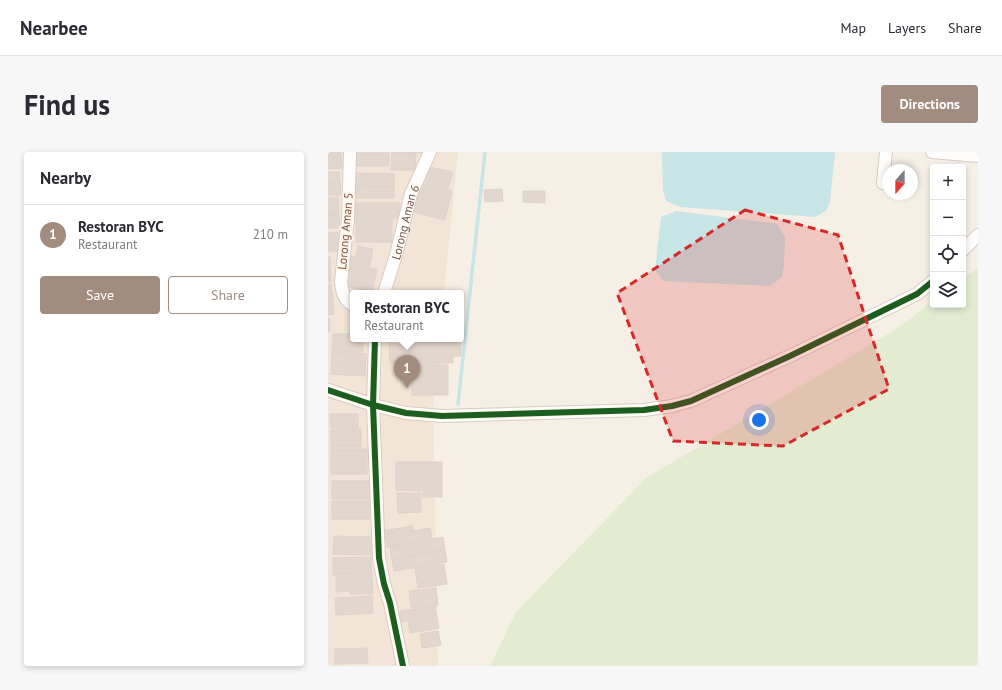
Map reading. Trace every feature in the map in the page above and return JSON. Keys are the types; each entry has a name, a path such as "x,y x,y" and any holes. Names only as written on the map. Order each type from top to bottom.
{"street":[{"name":"Lorong Aman 5","path":"350,152 348,219 341,282 341,290 350,304"},
{"name":"Lorong Aman 6","path":"385,290 396,255 411,194 430,152"},
{"path":"885,164 886,152"},
{"path":"932,152 978,156"},
{"path":"966,247 978,235"},
{"path":"328,390 373,405 406,413 442,416 644,410 672,406 691,401 790,356 917,294 930,283"},
{"path":"375,342 373,405 379,558 403,666"}],"highlighted area":[{"path":"745,210 838,235 889,389 783,446 673,441 617,293"}],"shaded area":[{"path":"328,152 458,152 444,290 350,290 350,342 439,342 433,404 438,666 328,666"}],"green space":[{"path":"978,268 978,666 490,666 516,612 646,478 898,328 930,303 930,308 966,308 966,277"}],"water":[{"path":"662,152 835,152 830,202 826,211 815,217 680,207 666,201 663,191"},
{"path":"676,211 777,224 785,237 782,277 770,286 663,281 655,270 661,217"}],"building":[{"path":"328,152 341,152 342,168 328,169"},
{"path":"392,152 416,153 415,170 391,170"},
{"path":"395,152 424,152 424,153"},
{"path":"355,153 389,153 389,166 355,166"},
{"path":"429,167 453,172 448,190 452,191 445,220 413,212 420,183 425,184"},
{"path":"328,172 339,172 340,183 328,184"},
{"path":"354,173 394,174 394,187 354,186"},
{"path":"340,183 341,195 328,195 328,184"},
{"path":"354,186 394,187 394,198 354,198"},
{"path":"502,189 503,201 485,202 484,190"},
{"path":"523,191 545,191 545,203 523,202"},
{"path":"338,197 339,215 328,216 328,198"},
{"path":"353,203 400,203 400,218 353,218"},
{"path":"339,215 340,228 328,228 328,216"},
{"path":"356,219 392,219 392,242 356,242"},
{"path":"338,232 338,251 328,251 328,233"},
{"path":"358,246 373,249 369,268 377,269 373,290 359,290 345,286 351,256 356,257"},
{"path":"328,257 330,257 331,282 328,282"},
{"path":"328,285 331,285 333,299 328,300"},
{"path":"333,299 334,314 328,315 328,300"},
{"path":"329,318 330,331 328,331"},
{"path":"333,334 350,334 350,342 363,342 363,352 332,352"},
{"path":"389,342 461,342 461,356 453,356 453,363 390,363"},
{"path":"332,352 366,354 365,376 331,374"},
{"path":"412,364 448,365 448,395 412,395"},
{"path":"330,414 358,414 358,428 331,428"},
{"path":"361,429 361,447 331,447 331,430"},
{"path":"331,449 367,449 367,474 331,474"},
{"path":"396,462 442,462 442,497 423,497 423,491 396,490"},
{"path":"332,481 371,481 371,499 332,499"},
{"path":"397,493 421,493 421,512 398,513"},
{"path":"332,501 369,501 369,519 332,519"},
{"path":"412,526 413,531 430,528 432,539 387,547 384,531"},
{"path":"334,536 372,537 372,555 333,554"},
{"path":"443,537 445,549 392,559 390,547"},
{"path":"445,549 447,562 394,571 392,559"},
{"path":"371,557 372,575 333,575 333,558"},
{"path":"444,564 447,584 418,588 415,568"},
{"path":"372,576 373,594 350,594 350,591 336,592 336,577"},
{"path":"436,588 438,605 411,608 409,591"},
{"path":"372,596 373,613 336,615 335,598"},
{"path":"435,606 439,628 410,633 408,621 401,622 400,611"},
{"path":"438,631 441,645 422,648 420,634"},
{"path":"367,648 368,663 335,664 335,649"}],"waterway":[{"path":"458,404 485,152"}],"cycle path":[{"path":"328,390 373,405 406,413 442,416 644,410 672,406 691,401 790,356 917,294 930,283"},
{"path":"375,342 373,405 379,558 403,666"}],"place":[{"name":"Restoran BYC","path":"407,388"}]}
